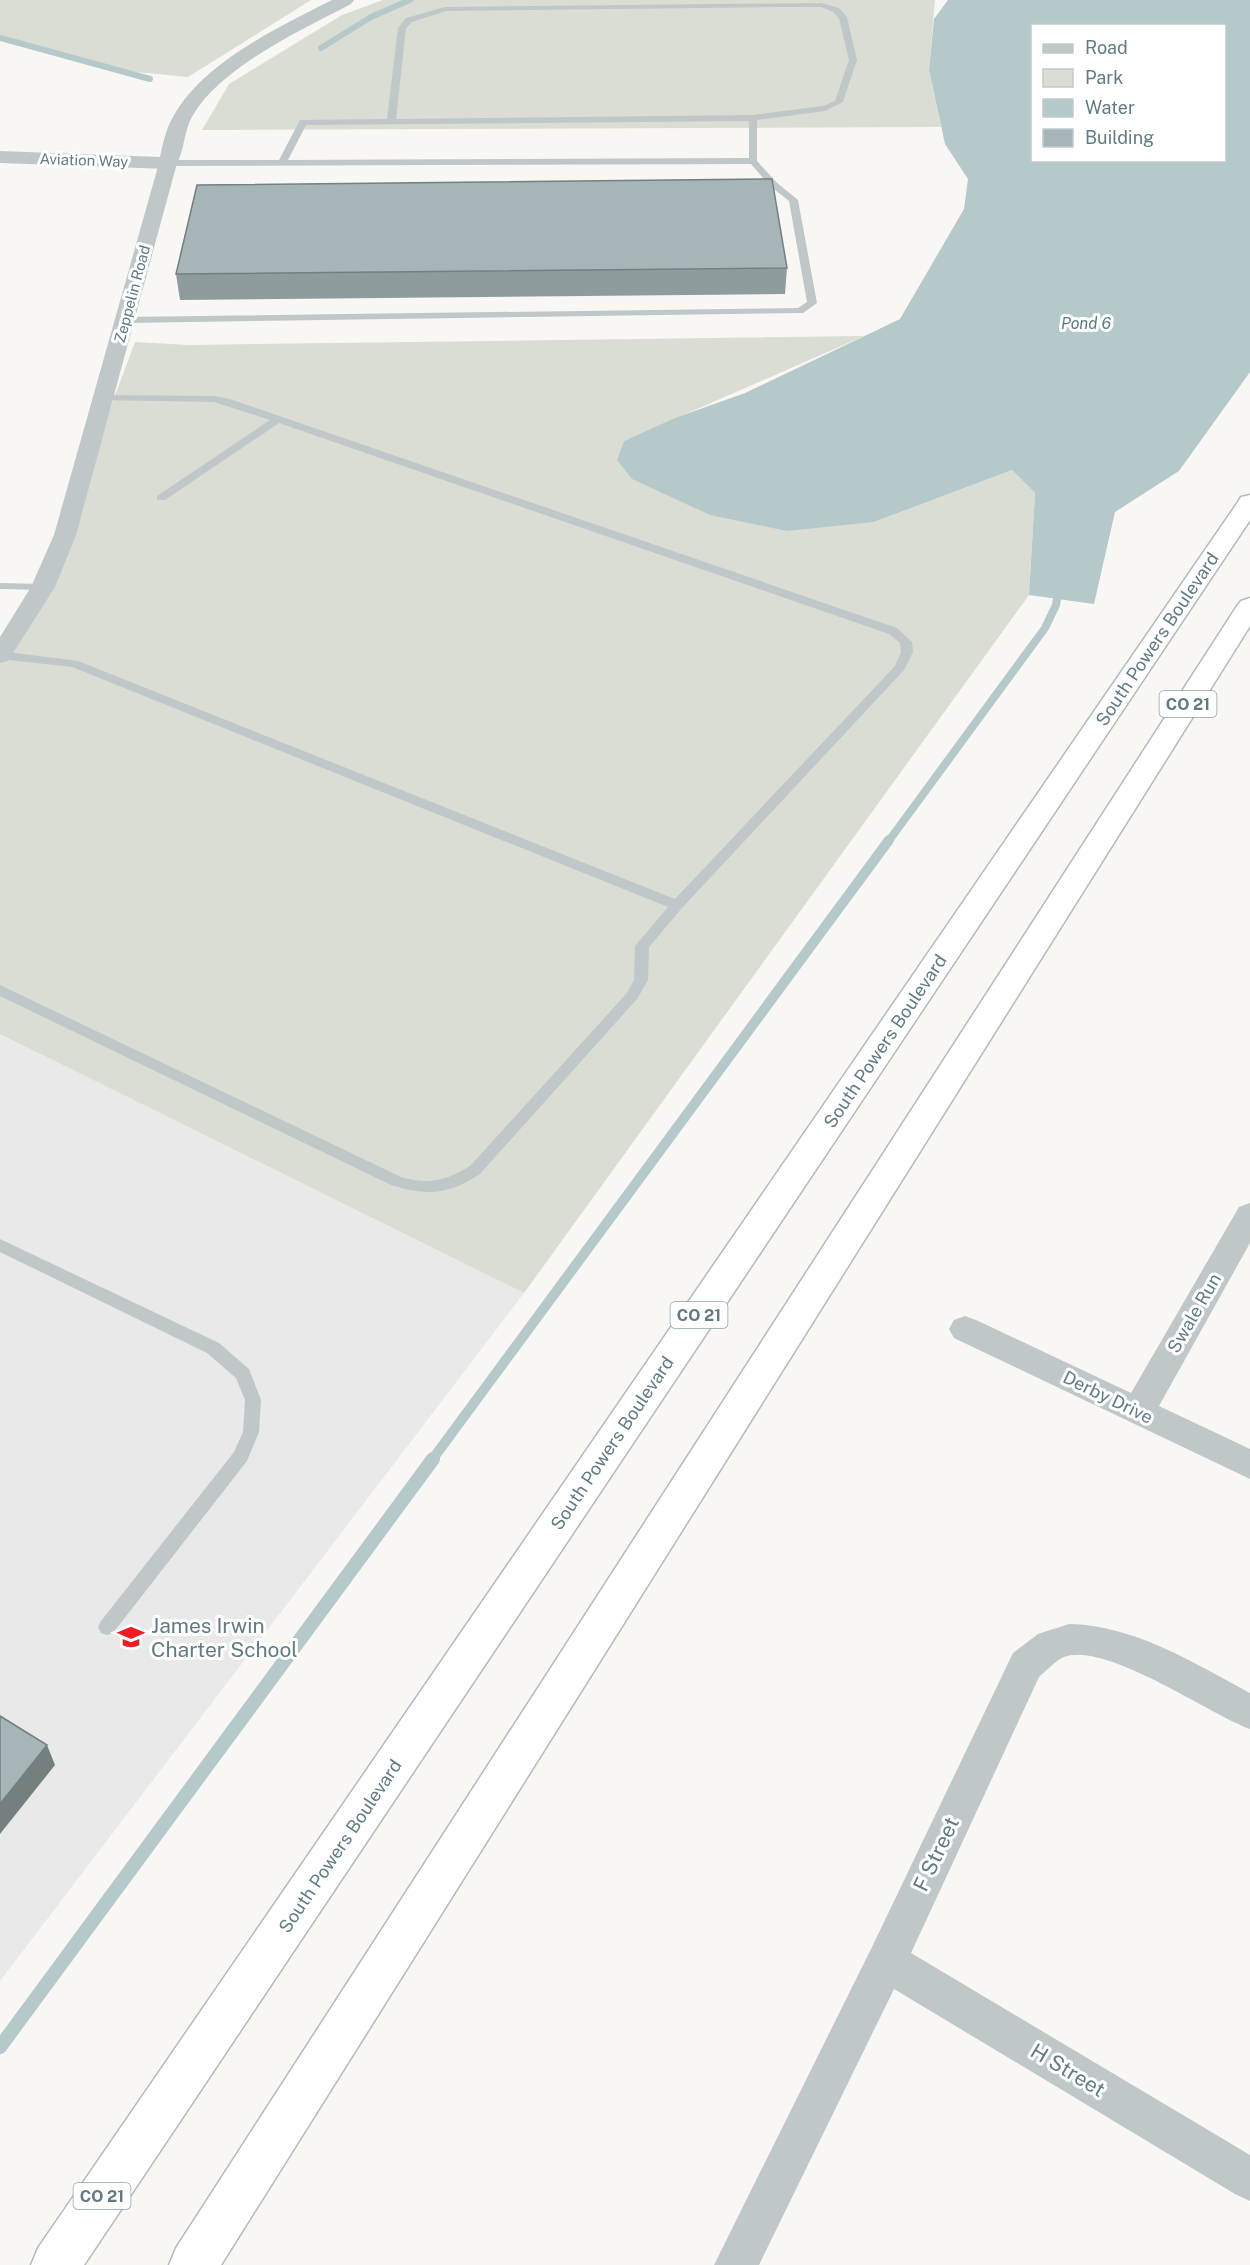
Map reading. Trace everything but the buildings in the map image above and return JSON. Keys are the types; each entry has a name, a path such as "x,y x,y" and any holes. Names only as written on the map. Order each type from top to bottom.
{"highway":[{"name":"South Powers Boulevard","path":"55,2265 1250,502"},
{"name":"CO 21","path":"194,2265 1250,606"},
{"path":"44,2265 148,2128"}],"street":[{"name":"Zeppelin Road","path":"0,655 43,588 65,535 177,126 183,113 213,78 345,0"},
{"name":"Aviation Way","path":"0,157 168,163"},
{"path":"1211,667 1250,620"},
{"name":"Swale Run","path":"1138,1412 1250,1215"},
{"name":"Derby Drive","path":"966,1329 1250,1465"},
{"name":"F Street","path":"736,2265 886,1961 1026,1665 1048,1647 1068,1640 1103,1642 1140,1655 1250,1712"},
{"name":"H Street","path":"886,1961 1250,2179"}],"lane":[{"path":"282,163 303,122 753,118 825,108 838,102 853,60 843,17 836,10 822,5 445,9 409,20 402,28 391,121"},
{"path":"125,320 800,311 812,303 793,200 773,184 753,161 753,118"},
{"path":"168,163 753,161"},
{"path":"0,990 396,1181 415,1187 434,1189 456,1183 475,1170 632,996 641,980 642,946 677,905 900,667 907,652 906,642 893,631 278,419 214,399 103,398"},
{"path":"161,498 278,419"},
{"path":"0,586 43,588"},
{"path":"0,655 74,664 677,905"},
{"path":"0,1245 213,1348 243,1374 253,1400 251,1432 241,1456 107,1627"}],"shaded area":[{"name":"James Irwin Charter School","path":"0,1034 524,1293 0,1981"}],"green space":[{"path":"0,0 311,0 188,77 115,70 0,37"},
{"path":"383,0 935,0 929,70 941,127 202,130 229,84 342,15"},
{"path":"864,336 624,441 874,522 1012,470 1035,493 1029,595 524,1293 0,1034 0,653 43,587 135,342 188,345"}],"water":[{"name":"Pond 6","path":"948,0 1250,0 1250,372 1179,471 1115,512 1094,604 1029,595 1035,493 1012,470 874,522 787,531 710,515 632,479 617,460 624,441 675,418 745,393 900,319 964,209 968,179 945,144 929,70 934,19"}],"waterway":[{"path":"321,48 371,17 410,0"},
{"path":"0,38 150,79"},
{"path":"888,842 1045,628 1056,605 1059,587"},
{"path":"432,1460 889,840"},
{"path":"0,2047 433,1459"}],"place":[{"name":"James Irwin Charter School","path":"131,1637"}]}
